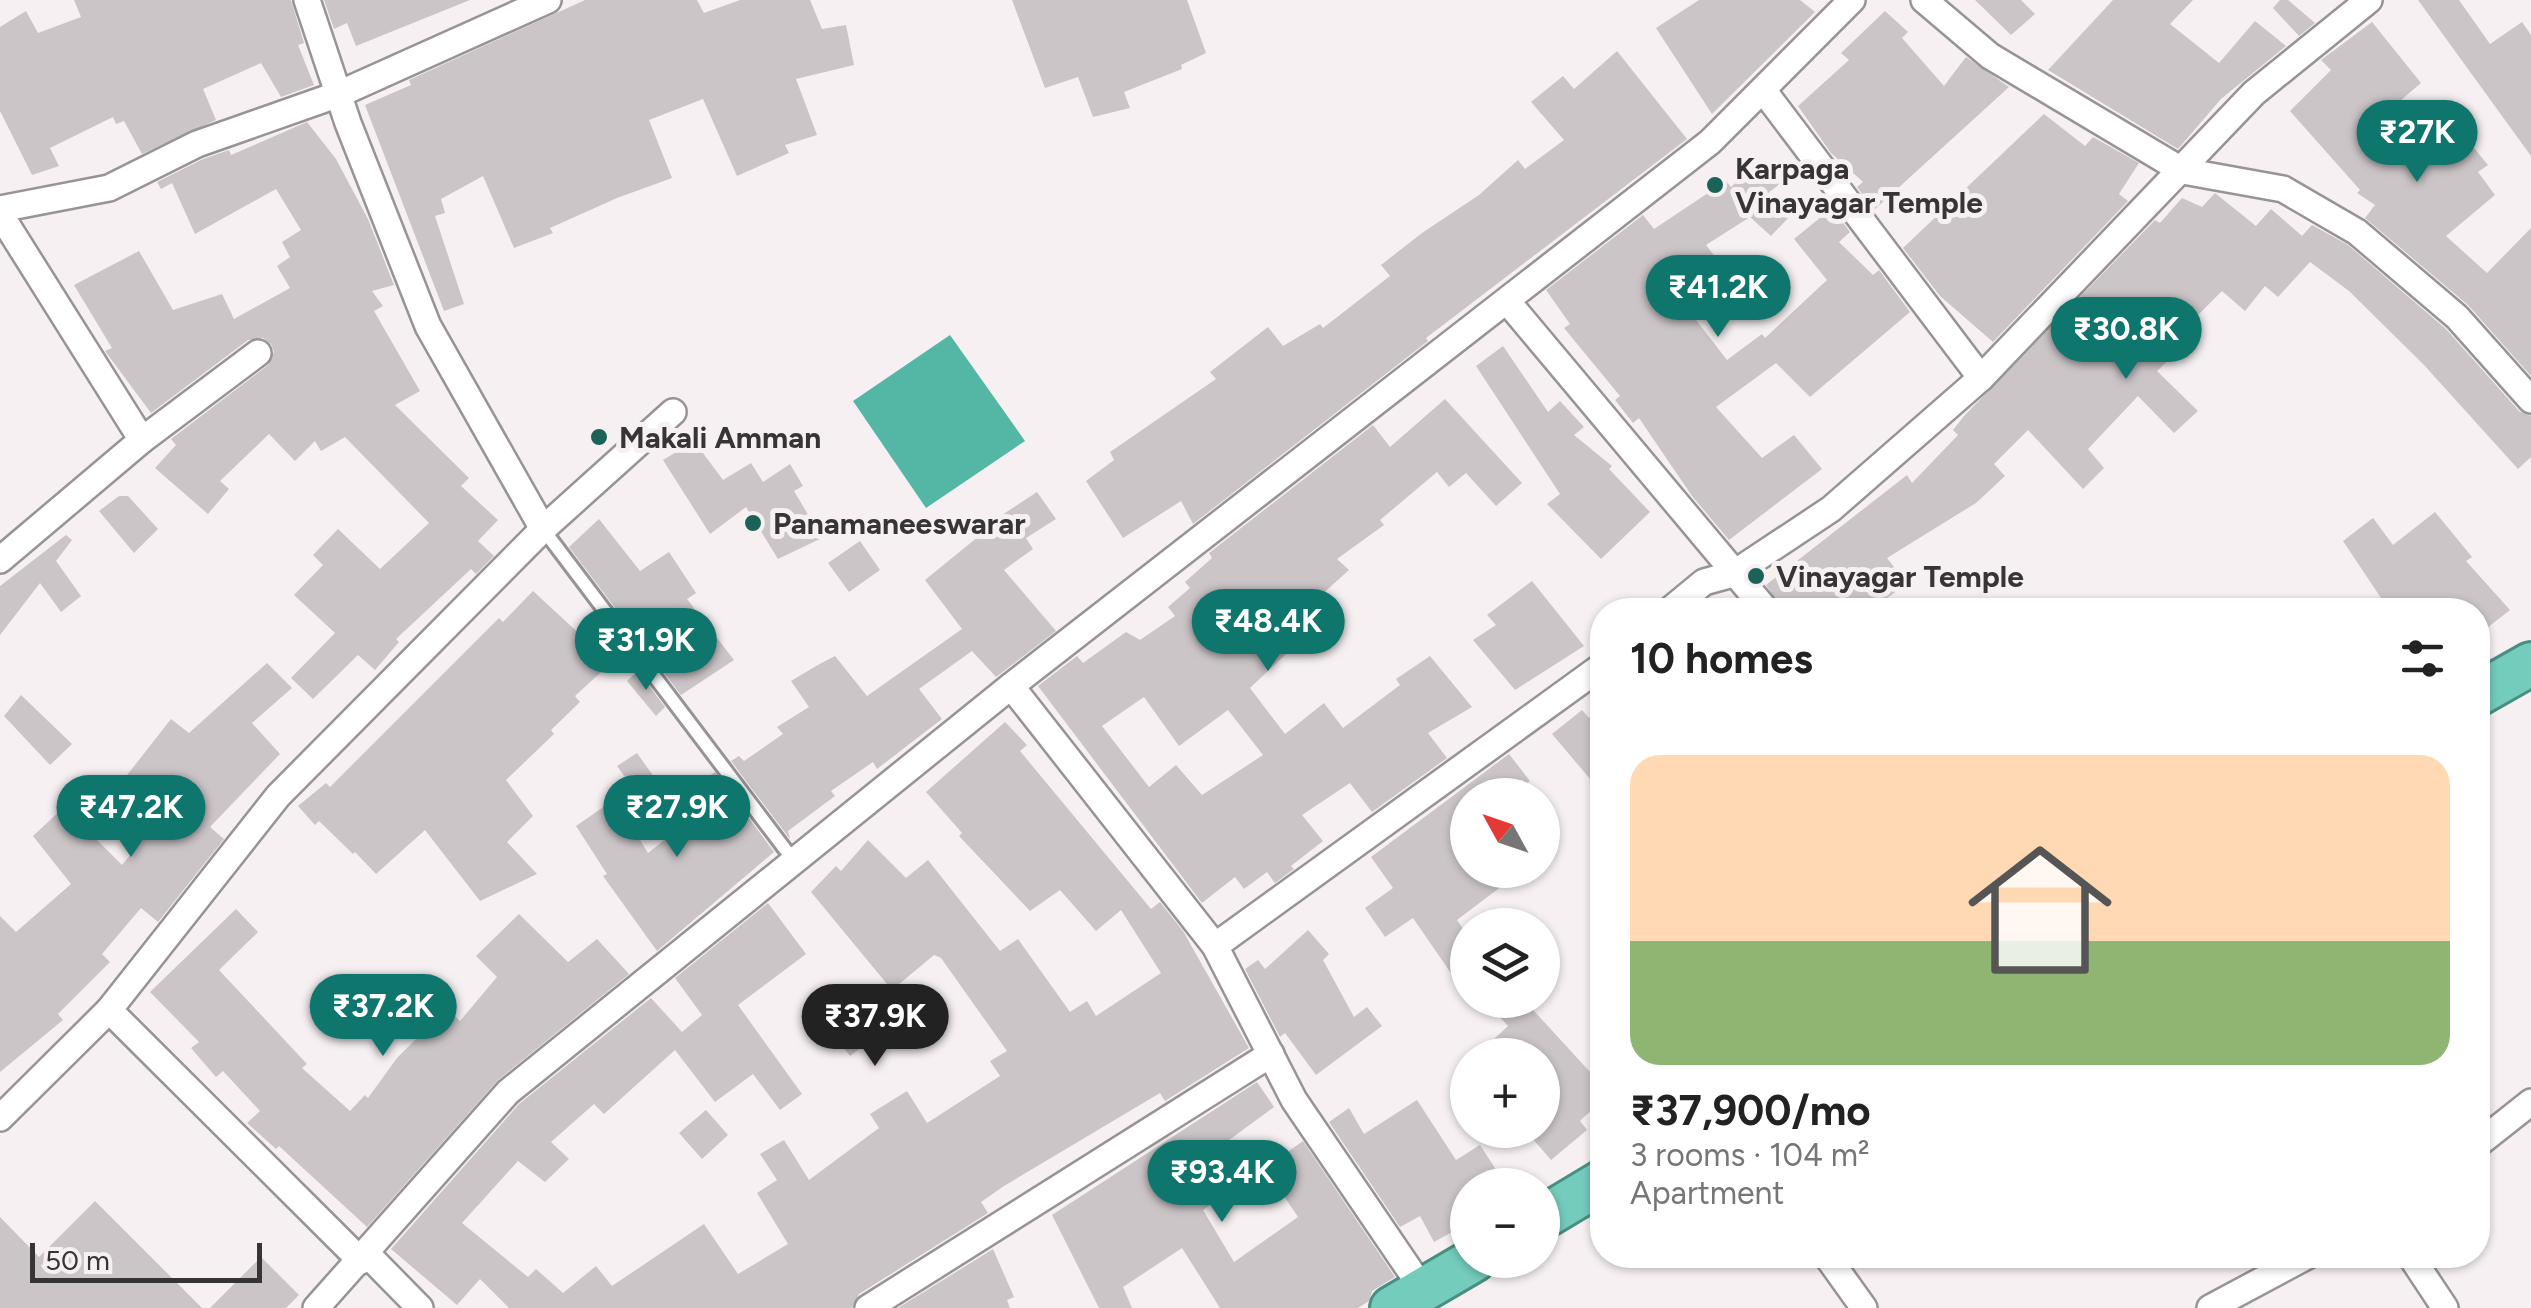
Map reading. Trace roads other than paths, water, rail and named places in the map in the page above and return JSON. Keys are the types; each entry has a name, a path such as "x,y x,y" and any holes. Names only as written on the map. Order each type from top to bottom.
{"highway":[{"path":"2490,687 2531,664"},
{"path":"1560,1207 1590,1189"},
{"path":"1408,1300 1450,1275"}],"street":[{"path":"307,0 338,94 428,326 543,529"},
{"path":"142,440 0,212 110,188 197,144 338,94 548,0"},
{"path":"316,1308 508,1092 1011,686 1710,142 1852,0"},
{"path":"1924,0 1990,56 2183,171 2283,188 2357,232 2457,317 2531,400"},
{"path":"1685,598 1704,582 1733,574 1831,509 1981,378 2254,94 2370,0"},
{"path":"1763,90 1981,378"},
{"path":"1508,301 1755,598"},
{"path":"0,560 142,440 258,353"},
{"path":"0,1118 110,1010 278,796 543,529 673,412"},
{"path":"1215,946 1590,675"},
{"path":"1011,686 1215,946 1294,1100 1408,1300"},
{"path":"110,1010 420,1308"},
{"path":"868,1308 1271,1054"},
{"path":"2490,1134 2531,1102"},
{"path":"1835,1268 1864,1308"},
{"path":"2210,1308 2284,1268"},
{"path":"2419,1268 2445,1308"}],"lane":[{"path":"543,529 794,860"}],"place":[{"name":"Karpaga Vinayagar Temple","path":"1715,185"},
{"name":"Makali Amman","path":"599,437"},
{"name":"Panamaneeswarar","path":"753,523"},
{"name":"Vinayagar Temple","path":"1756,576"}]}
